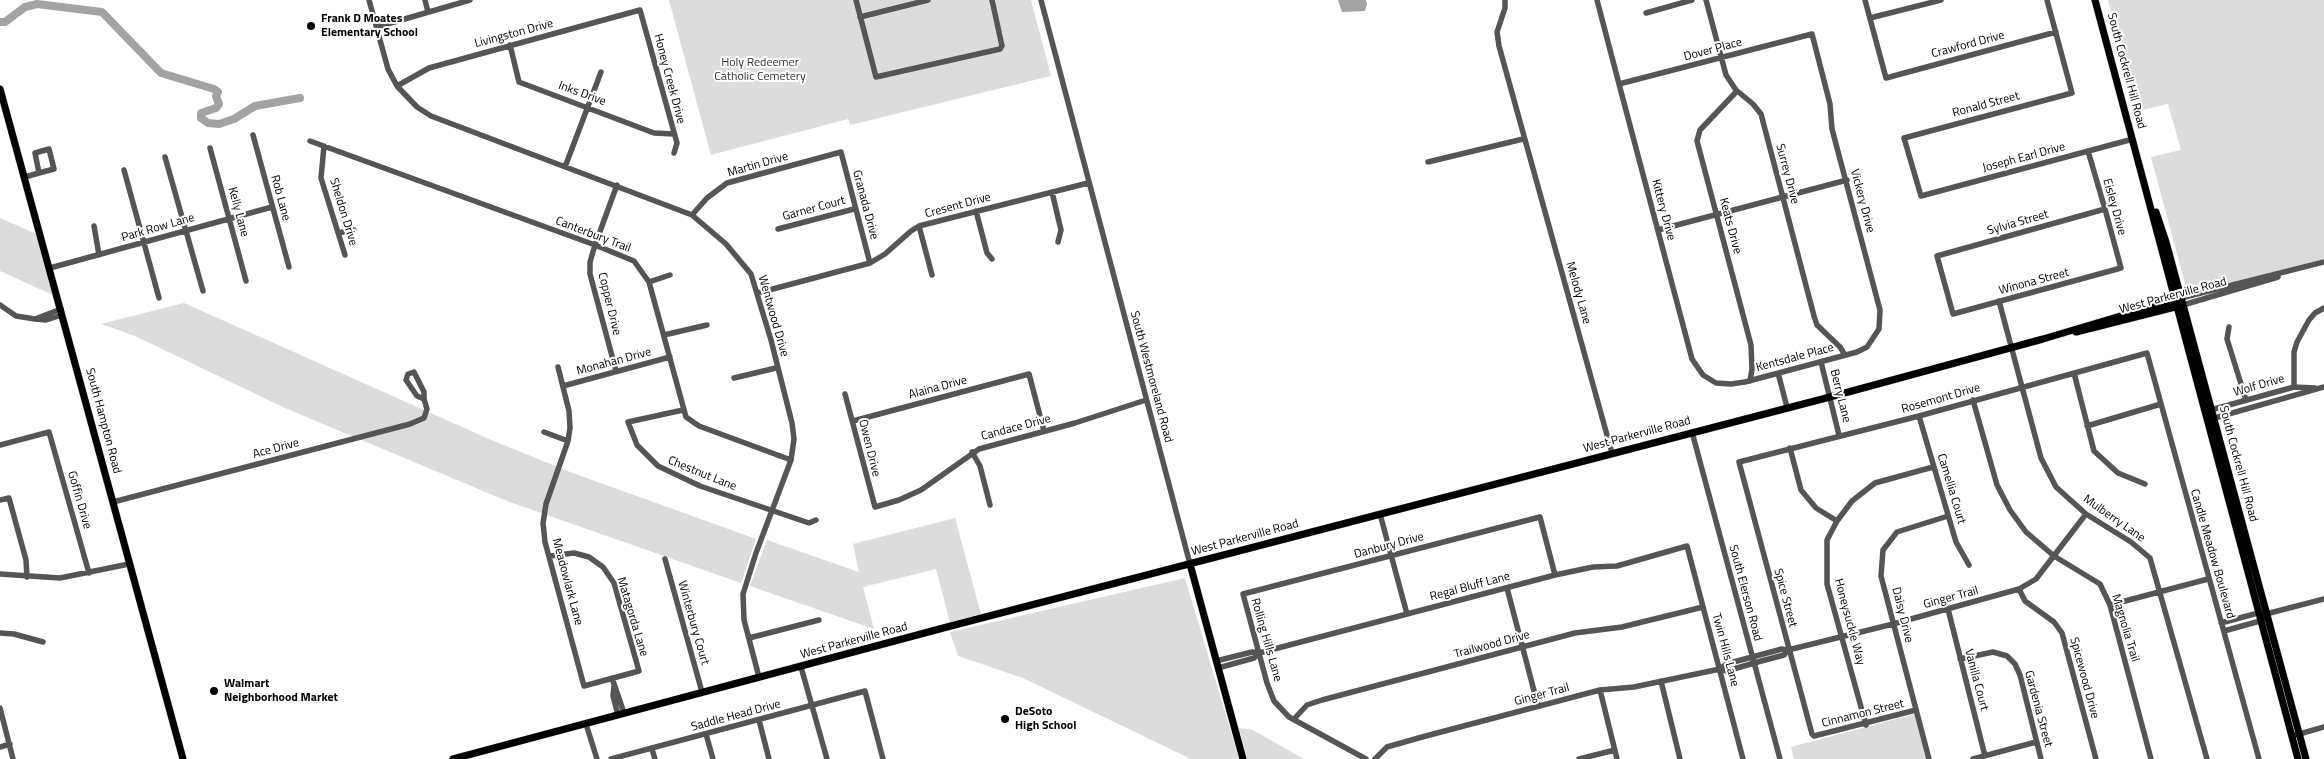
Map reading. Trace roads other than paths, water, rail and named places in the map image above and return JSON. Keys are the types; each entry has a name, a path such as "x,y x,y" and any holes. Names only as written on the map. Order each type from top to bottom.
{"main road":[{"name":"South Cockrell Hill Road","path":"2095,0 2144,176 2159,243 2179,303 2295,735 2298,759"},
{"name":"South Hampton Road","path":"0,89 183,759"},
{"name":"West Parkerville Road","path":"453,759 1830,396 2043,338 2121,322 2179,303"},
{"name":"South Westmoreland Road","path":"1190,564 1243,759"},
{"name":"South Cockrell Hill Road","path":"2295,735 2306,759"}],"street":[{"name":"Wentwood Drive","path":"369,0 388,69 397,86 417,107 431,116 692,215 726,244 751,274 758,293 776,368 792,423 794,440 791,460 756,553 743,594 744,620 759,677"},
{"path":"425,0 428,12"},
{"path":"377,26 470,0"},
{"path":"856,0 860,17 866,30 876,78 1000,49 1002,46 992,0"},
{"path":"860,17 928,0"},
{"name":"South Westmoreland Road","path":"1040,0 1190,564"},
{"name":"Melody Lane","path":"1505,0 1498,38 1523,138 1612,453"},
{"name":"Kittery Drive","path":"1597,0 1692,359 1703,375 1716,383 1731,384 1750,380"},
{"path":"1646,13 1692,0"},
{"name":"Surrey Drive","path":"1706,0 1721,59 1730,83 1758,108 1761,114 1815,320 1845,355"},
{"path":"1864,0 1870,18 1941,0"},
{"path":"2047,0 2056,32"},
{"name":"Livingston Drive","path":"397,86 429,68 640,10"},
{"name":"Honey Creek Drive","path":"640,10 677,143 674,153"},
{"name":"Crawford Drive","path":"1870,18 1886,78 2056,32"},
{"name":"Ronald Street","path":"1920,196 1904,138 2072,93 2056,32"},
{"name":"Dover Place","path":"1620,84 1812,34"},
{"name":"Vickery Drive","path":"1812,34 1830,104 1832,129 1847,180 1881,318 1879,329 1867,347 1845,355"},
{"name":"Inks Drive","path":"510,45 519,82 654,133 674,134"},
{"path":"565,167 601,72"},
{"name":"Keats Drive","path":"1737,91 1697,136 1751,345 1752,368 1750,380"},
{"name":"Rob Lane","path":"253,135 289,267"},
{"path":"1428,162 1523,138"},
{"name":"Joseph Earl Drive","path":"1920,196 2133,139"},
{"name":"Canterbury Trail","path":"310,141 634,261 650,282 683,410"},
{"name":"Sheldon Drive","path":"324,146 321,178 345,255"},
{"name":"Kelly Lane","path":"210,148 246,281"},
{"name":"Eisley Drive","path":"2088,151 2121,268"},
{"name":"Granada Drive","path":"841,152 854,209 870,263"},
{"name":"Martin Drive","path":"692,215 708,198 728,183 841,152"},
{"path":"165,156 203,291"},
{"path":"124,170 159,298"},
{"path":"25,177 39,173"},
{"path":"1658,230 1847,180"},
{"name":"Cresent Drive","path":"758,293 870,263 886,254 911,231 920,226 1088,183"},
{"name":"Copper Drive","path":"616,371 590,274 590,262 617,185"},
{"path":"1052,192 1061,230 1058,242"},
{"name":"Park Row Lane","path":"50,268 272,207"},
{"name":"Garner Court","path":"778,228 854,209"},
{"name":"Sylvia Street","path":"1953,314 1937,256 2105,209"},
{"path":"976,211 987,253 992,259"},
{"path":"94,226 99,255"},
{"path":"920,226 932,275"},
{"path":"338,233 354,230"},
{"name":"West Parkerville Road","path":"2179,303 2248,287 2324,262"},
{"name":"Winona Street","path":"1953,314 2121,268"},
{"path":"650,282 670,275"},
{"name":"Mulberry Lane","path":"2000,301 2041,458 2056,487 2086,514 2131,542 2150,558 2207,759"},
{"path":"0,305 16,316 35,319 62,312"},
{"path":"2294,386 2294,352 2297,342 2309,320 2315,313 2324,308"},
{"path":"664,335 707,325"},
{"path":"2230,327 2228,339 2246,400"},
{"name":"Rosemont Drive","path":"1739,462 1839,435 1920,416 2147,353"},
{"name":"Candle Meadow Boulevard","path":"2147,353 2259,759"},
{"name":"Kentsdale Place","path":"1750,380 1845,355"},
{"name":"Monahan Drive","path":"563,386 670,357"},
{"name":"Berry Lane","path":"1821,362 1839,435"},
{"name":"Meadowlark Lane","path":"558,368 569,411 568,441 546,504 543,523 545,542 584,686 612,678"},
{"path":"734,378 776,368"},
{"path":"1778,373 1787,407"},
{"path":"2074,373 2094,451 2118,474 2145,484"},
{"name":"Alaina Drive","path":"852,421 1029,374 1044,431"},
{"name":"Wolf Drive","path":"2208,411 2294,386 2322,388"},
{"name":"Wolf Drive","path":"2210,419 2322,388"},
{"name":"Owen Drive","path":"845,394 875,507"},
{"name":"Ace Drive","path":"113,502 410,424 424,418 427,409 424,399"},
{"name":"Candace Drive","path":"875,507 899,500 921,490 972,452 987,446 1146,400"},
{"name":"Magnolia Trail","path":"1973,400 1997,485 2010,510 2026,532 2054,556 2100,584 2110,605 2151,759"},
{"path":"2087,426 2161,404"},
{"path":"683,410 686,417 699,426 791,460"},
{"name":"Chestnut Lane","path":"683,410 628,422 637,445 658,466 673,475 773,511 809,523 816,520"},
{"name":"Camellia Court","path":"1920,416 1933,467 1956,542 1969,565"},
{"name":"Goffin Drive","path":"0,445 49,432 89,573"},
{"path":"544,432 568,441"},
{"name":"South Elerson Road","path":"1692,432 1780,759"},
{"path":"1790,448 1800,490 1816,508 1837,521"},
{"path":"972,452 980,466 990,505"},
{"name":"Spice Street","path":"1739,462 1788,650 1814,736"},
{"name":"Honeysuckle Way","path":"1866,724 1827,584 1825,569 1826,540 1852,501 1875,483 1933,467"},
{"path":"0,500 9,498 26,560 27,577"},
{"path":"1380,514 1407,614"},
{"name":"Ginger Trail","path":"1375,759 1387,747 1538,706 1600,690 1634,687 1720,669 1727,671 1753,660 1784,655 1788,650 1893,624 2019,589 2036,580 2086,514"},
{"name":"Daisy Drive","path":"1929,759 1881,576 1883,550 1897,532 1948,516"},
{"name":"Danbury Drive","path":"1243,594 1540,517 1555,575"},
{"name":"Regal Bluff Lane","path":"1217,665 1254,658 1259,653 1555,575 1593,567 1617,566 1687,546"},
{"name":"Twin Hills Lane","path":"1687,546 1743,759"},
{"name":"Matagorda Lane","path":"550,556 574,553 589,557 604,567 614,583 639,671 612,678"},
{"name":"Winterbury Court","path":"665,559 702,692"},
{"path":"0,574 60,578 129,564"},
{"path":"2110,605 2208,579"},
{"path":"1507,588 1538,706"},
{"name":"Spicewood Drive","path":"2019,589 2025,601 2054,622 2062,633 2096,759"},
{"name":"Rolling Hills Lane","path":"1243,594 1274,701 1294,719 1366,759"},
{"path":"2221,623 2262,616 2324,599"},
{"name":"Trailwood Drive","path":"1294,719 1307,706 1322,700 1575,633 1645,622 1703,607"},
{"name":"Vanilla Court","path":"1948,609 1985,756"},
{"path":"2224,631 2262,616"},
{"path":"749,638 819,620"},
{"path":"0,633 14,634 43,642"},
{"name":"Gardenia Street","path":"1960,659 1993,652 2007,656 2015,664 2020,674 2041,759"},
{"path":"801,667 827,759"},
{"path":"612,678 614,686 613,696 621,714"},
{"path":"1661,681 1680,759"},
{"path":"1600,690 1617,759"},
{"name":"Saddle Head Drive","path":"611,759 865,691 883,759"},
{"path":"0,708 13,759"},
{"name":"Cinnamon Street","path":"1814,736 1916,710"},
{"path":"759,720 769,759"},
{"path":"586,724 597,759"},
{"path":"2295,735 2324,727"},
{"path":"706,734 712,759"},
{"path":"1973,759 2036,742"},
{"path":"0,747 10,744"},
{"path":"652,748 655,759"},
{"path":"1578,759 1615,750"}],"waterway":[{"path":"0,22 5,22 25,7 37,4 102,12 161,73 214,89 218,92 216,96 219,104 216,108 201,113 201,118 208,123 219,124 234,119 255,106 300,98"}],"place":[{"name":"Frank D Moates Elementary School","path":"311,26"},
{"name":"Walmart Neighborhood Market","path":"214,691"},
{"name":"DeSoto High School","path":"1005,719"}],"park label":[{"name":"Holy Redeemer Catholic Cemetery","path":"760,70"}]}
